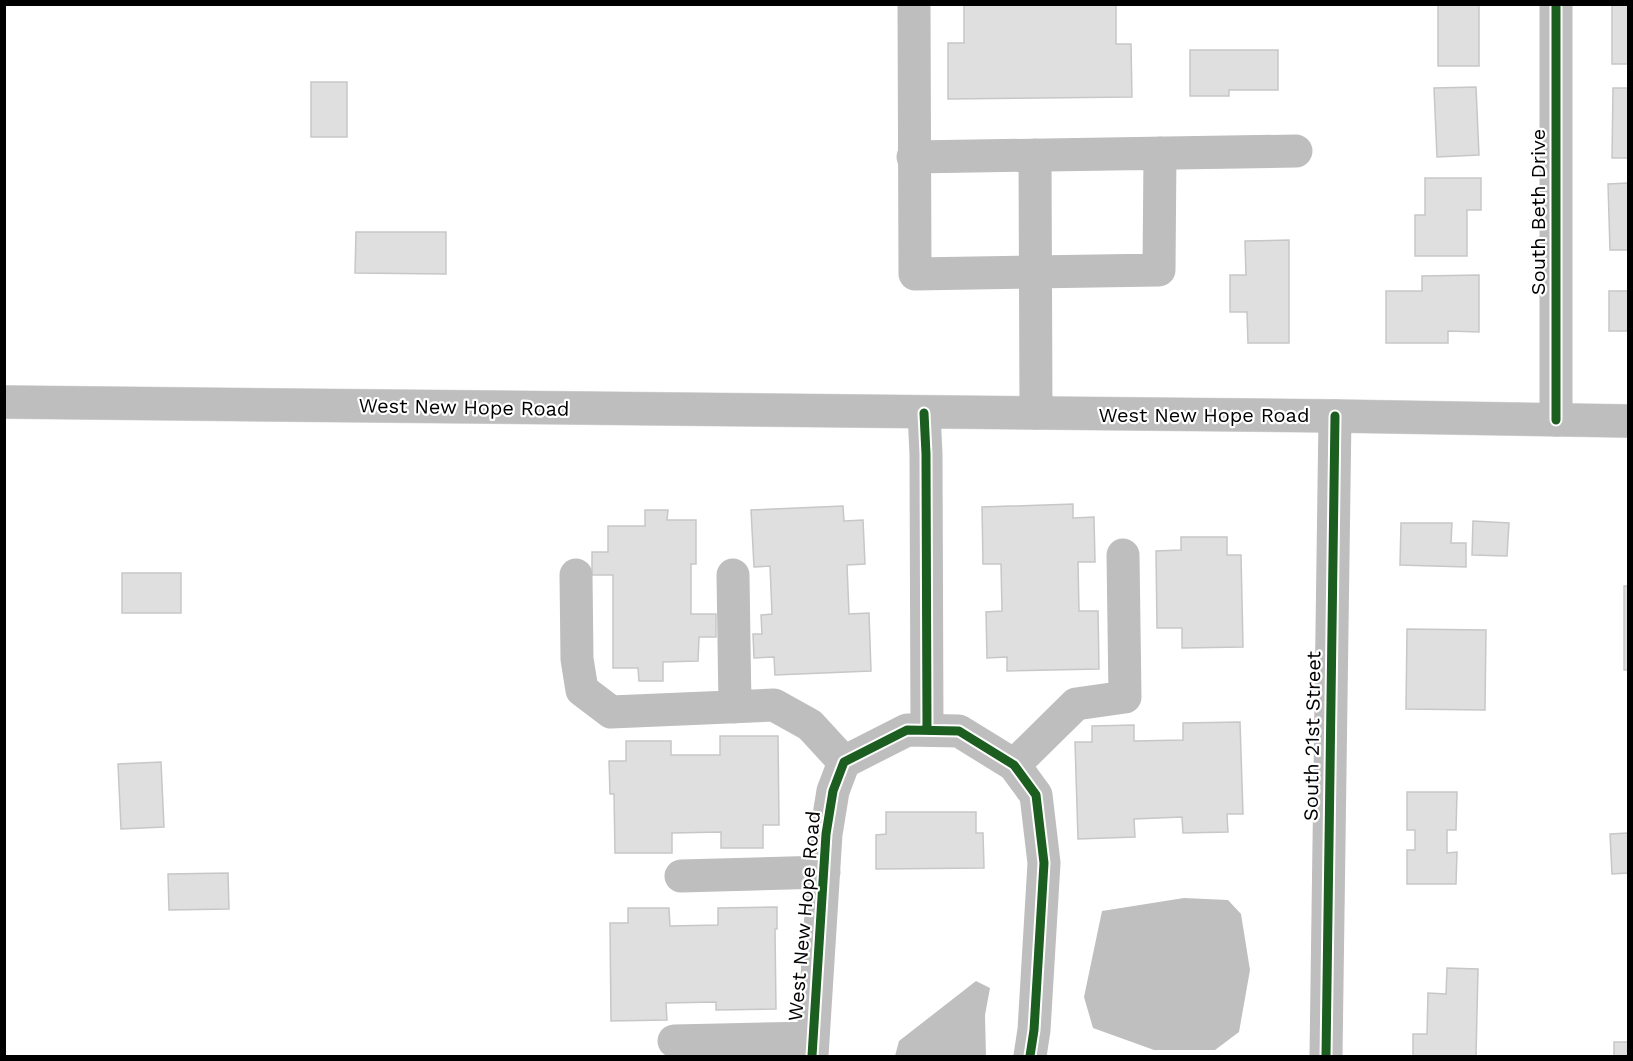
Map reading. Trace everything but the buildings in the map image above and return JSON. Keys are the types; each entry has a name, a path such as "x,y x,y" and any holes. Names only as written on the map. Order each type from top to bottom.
{"street":[{"path":"914,4 915,274 1159,270 1160,153"},
{"name":"South Beth Drive","path":"1556,4 1556,420"},
{"path":"913,157 1296,151"},
{"path":"1035,155 1036,413"},
{"name":"West New Hope Road","path":"4,402 1629,420"},
{"path":"924,413 927,730"},
{"name":"South 21st Street","path":"1326,1056 1335,416"},
{"path":"1014,765 1076,704 1125,697 1123,555"},
{"path":"576,575 577,659 582,690 611,712 774,705 810,725 844,762 907,730 927,730 959,731 1014,765 1036,795 1044,863 1034,1030 1029,1056"},
{"path":"733,575 735,707"},
{"name":"West New Hope Road","path":"812,1047 826,834 834,791 844,762"},
{"path":"681,876 824,872"},
{"path":"674,1041 812,1047"}],"shaded area":[{"path":"1184,898 1228,900 1241,914 1250,970 1239,1032 1215,1050 1154,1050 1093,1028 1084,997 1102,911"},
{"path":"976,981 990,988 985,1015 986,1056 895,1056 899,1041"}],"cycle path":[{"path":"1556,4 1556,420"},
{"path":"924,413 927,730"},
{"path":"1326,1056 1335,416"},
{"path":"812,1056 826,834 833,791 844,762 907,730 959,731 1014,765 1036,795 1044,863 1034,1030 1030,1056"}]}
